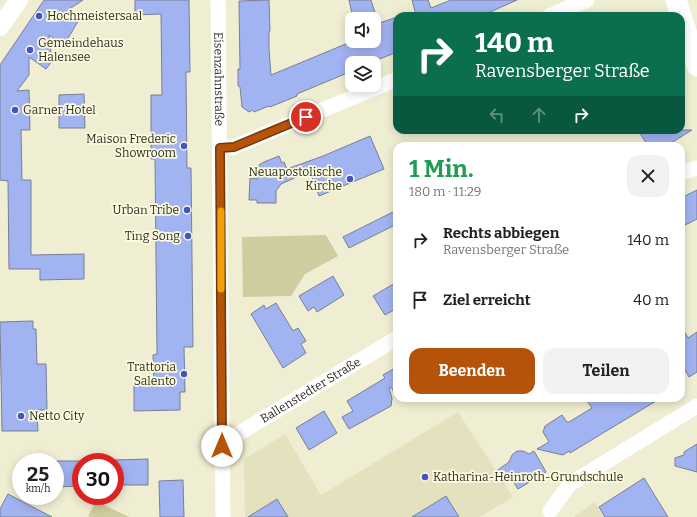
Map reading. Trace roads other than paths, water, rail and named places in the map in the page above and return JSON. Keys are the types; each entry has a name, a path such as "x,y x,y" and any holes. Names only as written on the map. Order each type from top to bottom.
{"main road":[{"path":"676,0 680,12"},
{"path":"685,28 697,66"}],"street":[{"path":"0,27 19,0"},
{"name":"Eisenzahnstraße","path":"218,0 223,517"},
{"path":"559,12 588,0"},
{"path":"220,148 234,147 393,81"},
{"path":"685,172 697,168"},
{"name":"Ballenstedter Straße","path":"222,437 238,434 393,340"},
{"path":"550,511 570,484 697,406"}],"place":[{"name":"Hochmeistersaal","path":"39,16"},
{"name":"Gemeindehaus Halensee","path":"30,50"},
{"name":"Garner Hotel","path":"15,110"},
{"name":"Maison Frederic Showroom","path":"184,146"},
{"name":"Neuapostolische Kirche","path":"350,179"},
{"name":"Urban Tribe","path":"187,210"},
{"name":"Ting Song","path":"188,236"},
{"name":"Trattoria Salento","path":"184,374"},
{"name":"Netto City","path":"21,416"},
{"name":"Katharina-Heinroth-Grundschule","path":"425,477"}]}
